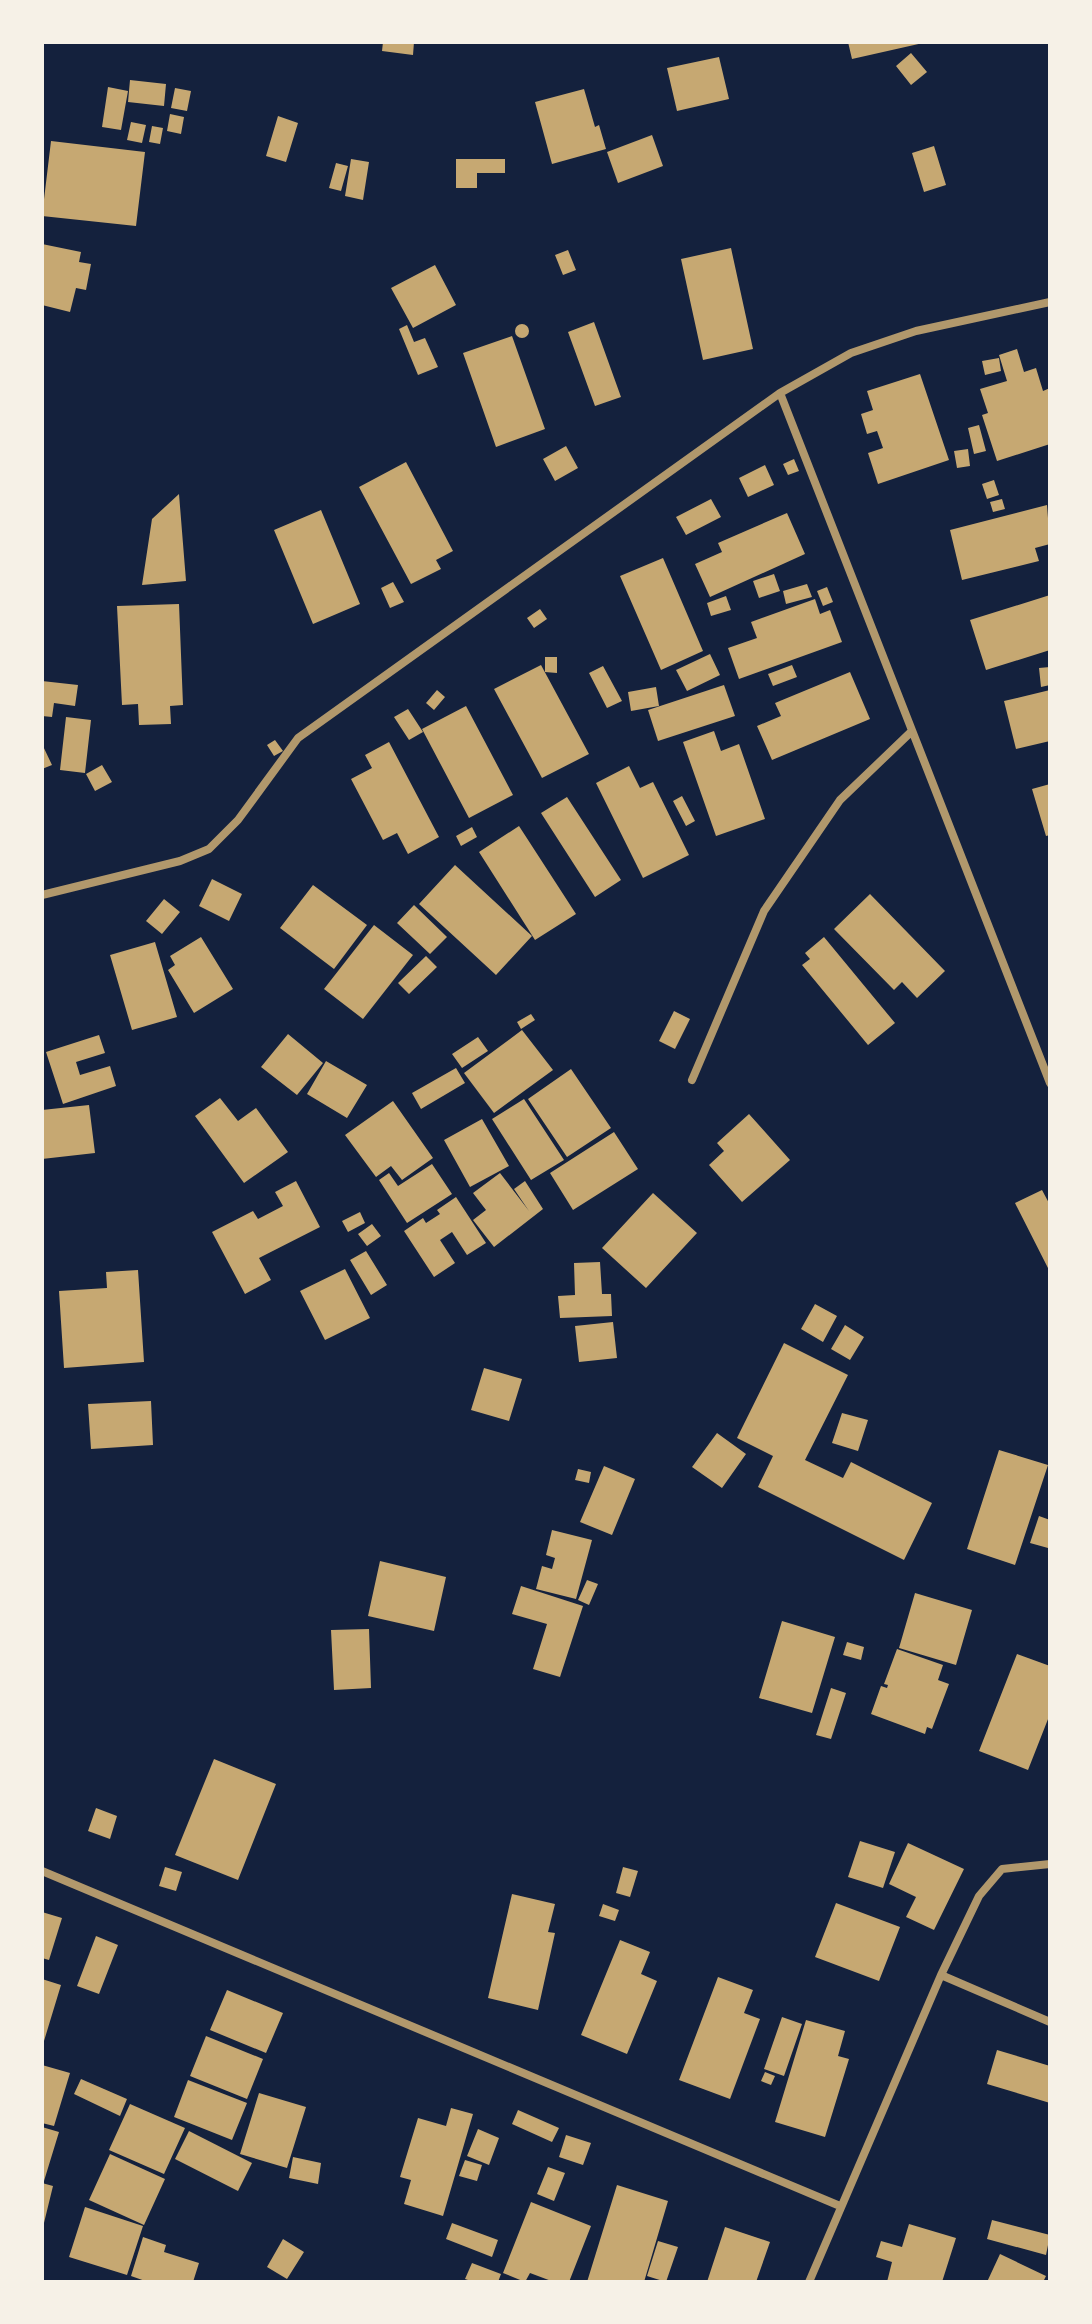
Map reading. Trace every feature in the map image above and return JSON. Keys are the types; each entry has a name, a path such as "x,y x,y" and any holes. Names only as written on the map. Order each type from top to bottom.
{"street":[{"path":"42,895 180,861 209,849 238,820 298,738 780,393 851,353 916,331 1050,302"},
{"path":"780,393 1050,1083"},
{"path":"692,1080 764,911 840,800 912,731"},
{"path":"809,2282 941,1975 979,1896 1002,1869 1050,1864"},
{"path":"42,1871 840,2206"},
{"path":"941,1975 1050,2022"}],"building":[{"path":"383,42 414,42 413,55 382,51"},
{"path":"848,42 923,42 923,43 852,59"},
{"path":"911,53 927,72 911,85 896,66"},
{"path":"719,57 729,99 677,111 667,68"},
{"path":"130,80 166,84 164,106 128,102"},
{"path":"108,87 128,91 121,130 102,127"},
{"path":"175,88 191,91 187,111 171,108"},
{"path":"584,89 595,127 599,125 606,149 552,164 535,102"},
{"path":"170,114 184,117 181,134 167,131"},
{"path":"278,116 298,123 286,162 266,156"},
{"path":"131,122 146,125 142,143 127,140"},
{"path":"152,126 163,128 160,144 149,142"},
{"path":"652,135 663,166 618,183 607,152"},
{"path":"51,141 145,152 136,226 42,216"},
{"path":"934,146 946,185 924,192 912,153"},
{"path":"351,159 369,162 363,200 345,196"},
{"path":"456,159 505,159 505,173 477,173 477,188 456,188"},
{"path":"336,163 348,166 341,191 329,188"},
{"path":"42,244 81,252 79,262 91,264 86,290 76,288 70,312 42,305"},
{"path":"731,248 753,349 703,360 681,259"},
{"path":"568,250 576,270 563,275 555,255"},
{"path":"435,265 456,305 413,328 391,288"},
{"path":"594,322 621,397 595,406 568,332"},
{"path":"522,324 529,331 522,338 515,331"},
{"path":"407,325 414,342 425,338 438,367 418,375 399,329"},
{"path":"512,336 545,429 496,447 463,353"},
{"path":"1017,349 1024,372 1036,368 1043,391 1050,388 1050,444 997,461 982,415 988,413 980,389 1007,381 999,355"},
{"path":"999,358 1001,371 985,375 982,361"},
{"path":"920,374 949,460 878,484 868,453 883,448 877,431 867,434 861,414 873,410 867,391"},
{"path":"979,425 986,451 974,454 968,428"},
{"path":"566,446 578,468 555,481 543,459"},
{"path":"968,449 970,466 957,468 954,451"},
{"path":"794,459 799,471 788,475 783,464"},
{"path":"406,462 453,551 436,560 441,569 411,584 359,487"},
{"path":"765,465 774,485 748,497 739,478"},
{"path":"994,480 999,495 987,499 982,484"},
{"path":"179,494 186,581 142,585 152,519"},
{"path":"711,499 721,517 686,535 676,517"},
{"path":"1002,499 1005,509 993,512 990,502"},
{"path":"1047,505 1050,544 1035,548 1039,561 962,580 950,530"},
{"path":"321,510 360,604 313,624 274,530"},
{"path":"787,513 805,554 710,597 695,564 722,552 718,543"},
{"path":"663,558 703,651 661,670 620,576"},
{"path":"774,574 780,591 759,598 753,581"},
{"path":"393,582 404,602 390,608 381,588"},
{"path":"807,584 812,597 786,604 783,591"},
{"path":"827,587 833,602 823,606 817,591"},
{"path":"1050,595 1050,650 986,670 970,620"},
{"path":"726,596 731,610 711,616 707,603"},
{"path":"815,599 820,614 830,610 842,642 739,679 728,648 757,638 751,622"},
{"path":"179,604 183,705 170,706 171,724 139,725 138,704 122,705 117,606"},
{"path":"540,609 547,619 534,628 527,618"},
{"path":"710,654 720,675 687,691 676,670"},
{"path":"545,657 557,657 557,673 545,672"},
{"path":"541,665 589,754 542,778 494,689"},
{"path":"792,665 797,677 773,686 768,674"},
{"path":"603,666 622,701 607,708 589,673"},
{"path":"1050,667 1050,685 1041,687 1039,668"},
{"path":"850,672 870,719 772,760 757,726 781,716 775,703"},
{"path":"42,681 78,685 75,706 54,703 52,717 42,716"},
{"path":"724,685 735,716 658,741 648,710"},
{"path":"656,687 659,706 631,711 628,692"},
{"path":"437,690 445,697 434,710 426,703"},
{"path":"1050,690 1050,741 1016,749 1004,701"},
{"path":"466,706 513,795 469,818 422,729"},
{"path":"408,709 423,732 409,740 394,717"},
{"path":"66,717 91,720 85,773 60,770"},
{"path":"714,731 721,751 739,744 765,819 716,836 683,742"},
{"path":"275,740 283,751 274,756 267,745"},
{"path":"389,742 439,837 408,854 397,833 383,840 351,779 372,768 365,755"},
{"path":"42,744 52,765 42,769"},
{"path":"102,765 112,782 95,791 86,774"},
{"path":"629,766 640,788 653,782 689,855 643,878 596,783"},
{"path":"1050,784 1050,835 1046,836 1032,789"},
{"path":"682,796 695,821 686,826 673,801"},
{"path":"567,797 621,880 595,897 541,813"},
{"path":"519,826 576,914 535,940 479,852"},
{"path":"472,827 477,837 461,846 456,836"},
{"path":"455,865 532,936 496,975 419,904"},
{"path":"212,879 242,894 229,921 199,906"},
{"path":"313,885 367,925 334,969 280,928"},
{"path":"870,894 945,971 917,998 902,982 894,990 834,929"},
{"path":"164,899 180,912 162,934 146,921"},
{"path":"414,905 447,937 430,954 397,923"},
{"path":"374,925 413,955 363,1019 324,989"},
{"path":"201,937 233,989 194,1013 168,970 175,965 170,956"},
{"path":"824,937 895,1023 868,1045 802,965 810,959 805,953"},
{"path":"155,942 177,1017 132,1030 110,955"},
{"path":"426,956 437,967 409,994 398,983"},
{"path":"674,1011 690,1019 675,1049 659,1041"},
{"path":"531,1014 535,1020 521,1029 517,1022"},
{"path":"522,1030 553,1070 494,1113 464,1073"},
{"path":"288,1034 323,1063 297,1095 261,1067"},
{"path":"99,1035 105,1053 76,1062 80,1075 110,1066 116,1086 63,1104 46,1052"},
{"path":"478,1037 488,1051 462,1068 452,1054"},
{"path":"326,1061 367,1085 347,1118 307,1094"},
{"path":"456,1068 465,1083 421,1109 412,1093"},
{"path":"571,1069 611,1128 567,1157 528,1099"},
{"path":"220,1098 238,1121 256,1108 288,1152 244,1183 195,1116"},
{"path":"524,1099 564,1160 531,1180 492,1119"},
{"path":"393,1101 433,1158 402,1180 391,1166 376,1177 345,1135"},
{"path":"89,1105 95,1153 42,1159 42,1110"},
{"path":"749,1114 790,1160 742,1202 709,1165 724,1151 717,1143"},
{"path":"482,1119 509,1166 470,1187 444,1140"},
{"path":"614,1132 638,1169 573,1210 550,1173"},
{"path":"432,1164 452,1194 407,1223 379,1180 389,1173 398,1186"},
{"path":"500,1173 529,1211 514,1189 525,1181 543,1209 494,1247 473,1220 486,1210 473,1193"},
{"path":"296,1181 320,1227 259,1258 271,1280 245,1294 212,1232 253,1211 258,1219 283,1206 275,1192"},
{"path":"1042,1190 1050,1205 1050,1272 1015,1203"},
{"path":"653,1193 697,1233 646,1288 602,1248"},
{"path":"456,1197 486,1243 467,1255 452,1232 440,1240 455,1263 434,1277 404,1231 423,1218 426,1223 440,1214 437,1210"},
{"path":"360,1212 365,1223 348,1232 342,1221"},
{"path":"372,1224 381,1236 367,1246 358,1234"},
{"path":"366,1251 387,1285 371,1295 350,1260"},
{"path":"600,1262 602,1294 611,1294 612,1316 560,1318 558,1296 575,1295 574,1263"},
{"path":"345,1269 370,1318 325,1340 300,1291"},
{"path":"138,1270 144,1362 64,1368 59,1291 107,1288 106,1272"},
{"path":"815,1304 837,1316 823,1342 801,1329"},
{"path":"613,1322 617,1358 579,1362 575,1326"},
{"path":"845,1325 864,1337 850,1360 831,1349"},
{"path":"784,1343 848,1375 805,1460 843,1478 851,1462 932,1503 904,1560 758,1487 773,1456 737,1438"},
{"path":"484,1368 522,1379 509,1421 471,1410"},
{"path":"151,1401 153,1445 91,1449 88,1404"},
{"path":"842,1413 868,1420 858,1451 832,1443"},
{"path":"717,1433 746,1454 722,1488 692,1467"},
{"path":"999,1450 1048,1465 1015,1565 967,1549"},
{"path":"604,1466 635,1479 612,1535 580,1522"},
{"path":"578,1469 591,1472 589,1483 575,1480"},
{"path":"1039,1516 1050,1520 1048,1548 1030,1543"},
{"path":"552,1530 592,1540 576,1599 536,1589 542,1566 552,1569 555,1558 546,1555"},
{"path":"380,1561 446,1577 434,1631 368,1616"},
{"path":"587,1580 598,1584 589,1605 578,1600"},
{"path":"521,1586 583,1606 560,1677 533,1669 547,1624 512,1614"},
{"path":"915,1593 972,1610 956,1665 899,1648"},
{"path":"782,1621 835,1637 812,1713 759,1698"},
{"path":"369,1629 371,1688 334,1690 331,1630"},
{"path":"847,1642 864,1647 861,1660 843,1655"},
{"path":"897,1649 943,1665 938,1680 949,1684 932,1729 927,1727 925,1734 871,1714 881,1686 887,1688 888,1685 884,1684"},
{"path":"1017,1654 1050,1666 1050,1714 1028,1770 979,1751"},
{"path":"831,1688 846,1693 831,1739 816,1735"},
{"path":"214,1759 276,1784 238,1880 175,1855"},
{"path":"96,1808 117,1816 110,1839 88,1831"},
{"path":"860,1841 895,1852 883,1888 848,1877"},
{"path":"908,1843 964,1869 934,1930 906,1917 916,1897 889,1884"},
{"path":"165,1867 182,1872 176,1891 159,1886"},
{"path":"623,1867 638,1871 630,1897 616,1893"},
{"path":"512,1894 555,1904 548,1932 555,1933 538,2010 488,1998"},
{"path":"836,1903 900,1927 879,1981 815,1957"},
{"path":"603,1904 619,1910 615,1921 599,1916"},
{"path":"42,1912 62,1918 49,1960 42,1958"},
{"path":"96,1936 118,1945 99,1994 77,1986"},
{"path":"620,1940 650,1952 641,1974 657,1981 627,2054 581,2035"},
{"path":"718,1977 753,1990 744,2013 760,2019 730,2099 679,2080"},
{"path":"42,1979 61,1985 44,2041 42,2040"},
{"path":"227,1990 283,2013 266,2053 210,2030"},
{"path":"782,2017 802,2024 784,2076 764,2069"},
{"path":"806,2020 845,2031 838,2056 849,2059 825,2137 775,2122"},
{"path":"206,2036 263,2059 247,2099 190,2076"},
{"path":"997,2050 1050,2066 1050,2103 987,2084"},
{"path":"42,2065 70,2073 54,2126 42,2123"},
{"path":"765,2072 775,2076 771,2085 761,2081"},
{"path":"81,2079 127,2099 120,2116 74,2094"},
{"path":"188,2080 247,2103 232,2140 174,2117"},
{"path":"259,2093 306,2107 287,2168 240,2154"},
{"path":"130,2104 185,2128 164,2174 109,2150"},
{"path":"451,2108 473,2114 443,2216 404,2204 411,2180 400,2177 418,2118 446,2126"},
{"path":"518,2110 559,2128 552,2142 512,2124"},
{"path":"42,2127 59,2132 44,2181 42,2180"},
{"path":"478,2129 499,2138 489,2165 467,2156"},
{"path":"189,2131 252,2163 238,2191 175,2159"},
{"path":"566,2135 591,2143 583,2165 559,2157"},
{"path":"110,2154 165,2179 144,2225 89,2200"},
{"path":"293,2157 321,2163 318,2184 289,2178"},
{"path":"465,2160 482,2165 477,2181 459,2176"},
{"path":"548,2167 565,2173 554,2201 537,2194"},
{"path":"42,2183 53,2186 43,2227 42,2227"},
{"path":"617,2185 668,2201 644,2282 587,2282"},
{"path":"531,2202 591,2226 569,2282 554,2282 530,2273 525,2282 503,2273"},
{"path":"85,2207 143,2226 127,2275 69,2257"},
{"path":"992,2220 1050,2235 1046,2255 987,2239"},
{"path":"452,2223 498,2240 492,2257 446,2239"},
{"path":"909,2224 956,2238 942,2282 887,2282 892,2262 876,2257 881,2241 902,2247"},
{"path":"725,2227 770,2242 756,2282 707,2282"},
{"path":"143,2237 166,2245 164,2252 199,2263 193,2282 148,2282 131,2276"},
{"path":"283,2239 304,2252 287,2279 267,2267"},
{"path":"658,2241 678,2247 666,2282 647,2276"},
{"path":"1000,2254 1046,2276 1043,2282 987,2282"},
{"path":"472,2263 501,2274 498,2282 465,2279"}]}
